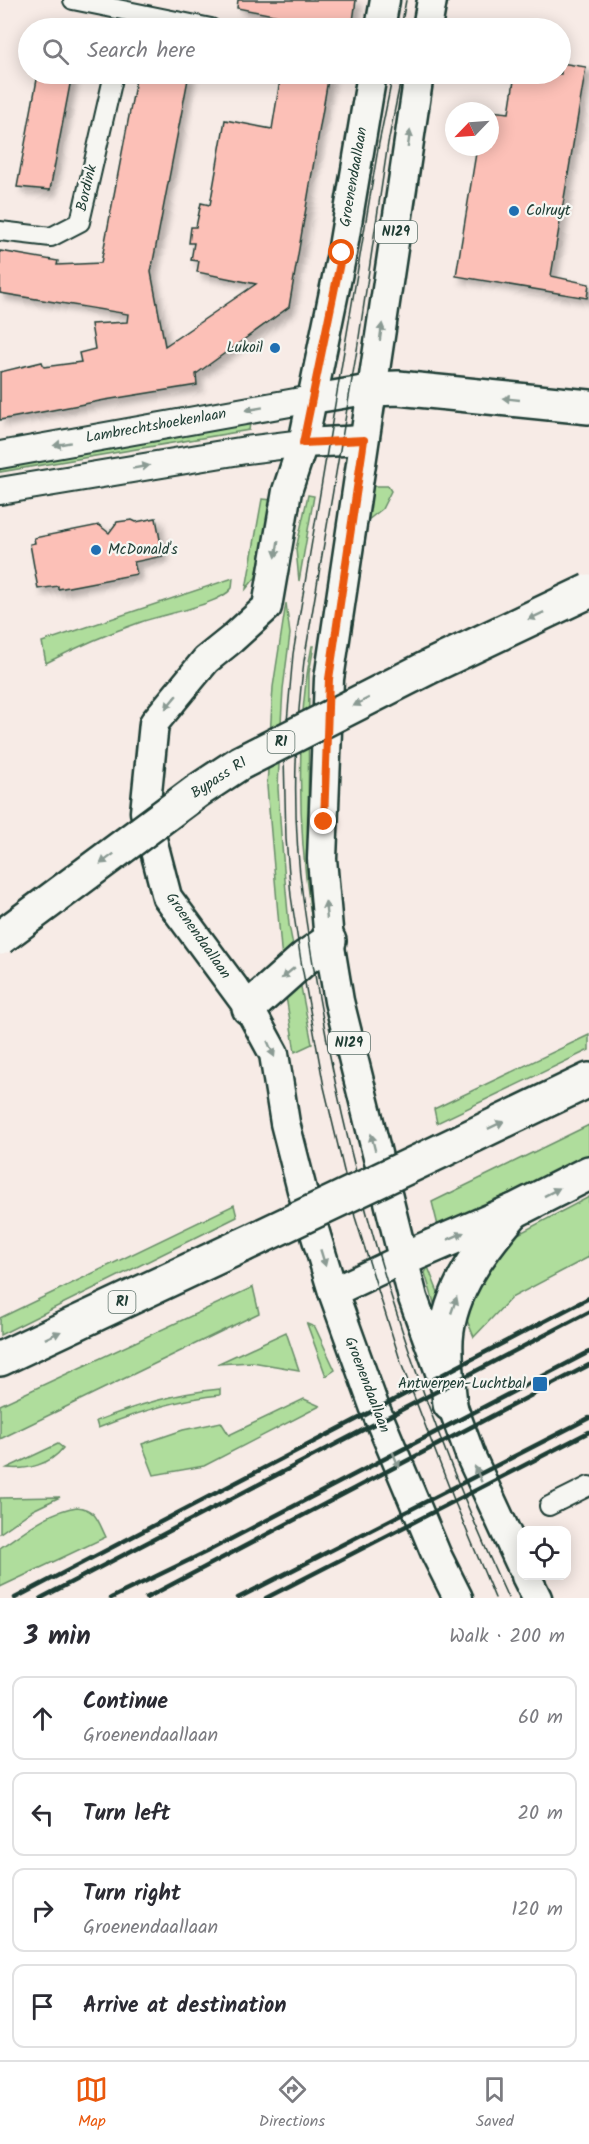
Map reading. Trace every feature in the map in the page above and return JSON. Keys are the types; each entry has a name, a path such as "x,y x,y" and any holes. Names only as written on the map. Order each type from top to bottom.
{"highway":[{"path":"372,389 398,388 579,406"},
{"name":"Bypass R1","path":"0,938 196,792 240,763 431,666 589,591"},
{"path":"249,1008 306,957 329,941"},
{"name":"R1","path":"0,1359 589,1080"},
{"path":"403,1259 514,1211 589,1173"},
{"path":"450,1404 446,1338 451,1313 469,1272 514,1211"}],"main road":[{"path":"382,18 385,0"},
{"path":"429,18 432,0"},
{"name":"Groenendaallaan","path":"370,84 342,253 303,443 287,491 267,607 206,660 154,723 146,812 167,897 249,1008 274,1053 285,1123 302,1190 333,1292 374,1406 436,1554 458,1598"},
{"name":"N129","path":"418,84 329,679 322,859 329,941 339,1001 413,1298 471,1457 517,1556"},
{"path":"312,399 372,389"},
{"path":"303,443 364,440"},
{"path":"333,1292 403,1259"},
{"path":"528,1580 537,1598"}],"street":[{"path":"73,0 122,18"},
{"name":"Bordink","path":"0,231 51,237 80,222 112,84"},
{"name":"Lambrechtshoekenlaan","path":"0,455 312,399"},
{"path":"0,491 246,450 303,443"},
{"path":"549,1506 589,1485"}],"green space":[{"path":"250,423 249,430 0,472 0,466"},
{"path":"373,486 388,486 391,491 382,509 368,520"},
{"path":"308,495 314,496 299,581 296,549"},
{"path":"262,499 273,500 256,577 246,589"},
{"path":"233,578 232,588 216,599 129,626 46,663 42,642"},
{"path":"286,603 290,634 283,689 278,788 289,925 312,1044 295,1052 284,984 267,786 273,687"},
{"path":"312,646 314,646 309,673 308,845 313,905 327,1003 310,908 301,811 303,709"},
{"path":"589,1035 589,1050 437,1123 434,1109"},
{"path":"589,1125 589,1159 440,1234 432,1202"},
{"path":"589,1197 589,1257 511,1298 474,1337 464,1313 501,1243"},
{"path":"234,1205 237,1217 0,1335 0,1318"},
{"path":"428,1267 443,1305 438,1316 425,1273"},
{"path":"253,1287 259,1313 0,1439 0,1405"},
{"path":"307,1324 315,1327 335,1370 326,1376"},
{"path":"286,1332 299,1370 252,1362 217,1364"},
{"path":"220,1389 220,1395 158,1407 98,1428 96,1421 142,1405 188,1393"},
{"path":"304,1399 320,1406 204,1466 154,1475 142,1444 183,1430 221,1422 229,1435"},
{"path":"58,1444 63,1448 52,1459 30,1467 7,1468"},
{"path":"60,1497 33,1510 0,1533 0,1498"},
{"path":"77,1507 92,1513 106,1537 0,1587 0,1548 46,1518"}],"building":[{"path":"238,0 356,0 353,18 289,18 237,8"},
{"name":"Colruyt","path":"571,65 586,67 551,276 589,284 587,298 456,276 476,156 499,156 499,112 509,113 513,84 571,84"},
{"path":"36,84 70,84 50,190 17,187"},
{"path":"135,84 187,84 151,272 165,346 256,284 197,272 199,261 191,260 194,243 189,243 191,227 196,227 201,203 210,205 225,120 272,129 279,84 327,84 289,307 196,374 197,385 0,420 0,372 42,362 44,367 81,362 79,353 95,349 91,324 127,322 128,314 0,293 0,251 58,261 57,265 101,263"},
{"name":"McDonald's","path":"156,518 163,556 134,562 137,574 58,589 58,586 38,589 30,544 35,543 34,538 99,525 109,533 117,522 132,520 136,522"}],"tram line":[{"path":"403,18 406,0"},
{"path":"391,84 379,143 293,654 284,756 286,839 291,896 301,961 324,1087 355,1217 401,1363 495,1598"},
{"path":"400,84 388,143 358,344 304,661 296,750 299,869 312,957 337,1089 374,1239 421,1385 448,1457 508,1598"}],"railway":[{"path":"15,1598 589,1298"},
{"path":"41,1598 589,1312"},
{"path":"111,1598 206,1552 589,1352"},
{"path":"146,1598 589,1365"},
{"path":"238,1598 589,1418"},
{"path":"266,1598 589,1432"}],"place":[{"name":"Colruyt","path":"514,211"},
{"name":"Lukoil","path":"275,348"},
{"name":"McDonald's","path":"96,550"},
{"name":"Antwerpen-Luchtbal","path":"540,1384"}],"route":[{"path":"324,822 329,679 364,440 303,443 342,253"}]}
